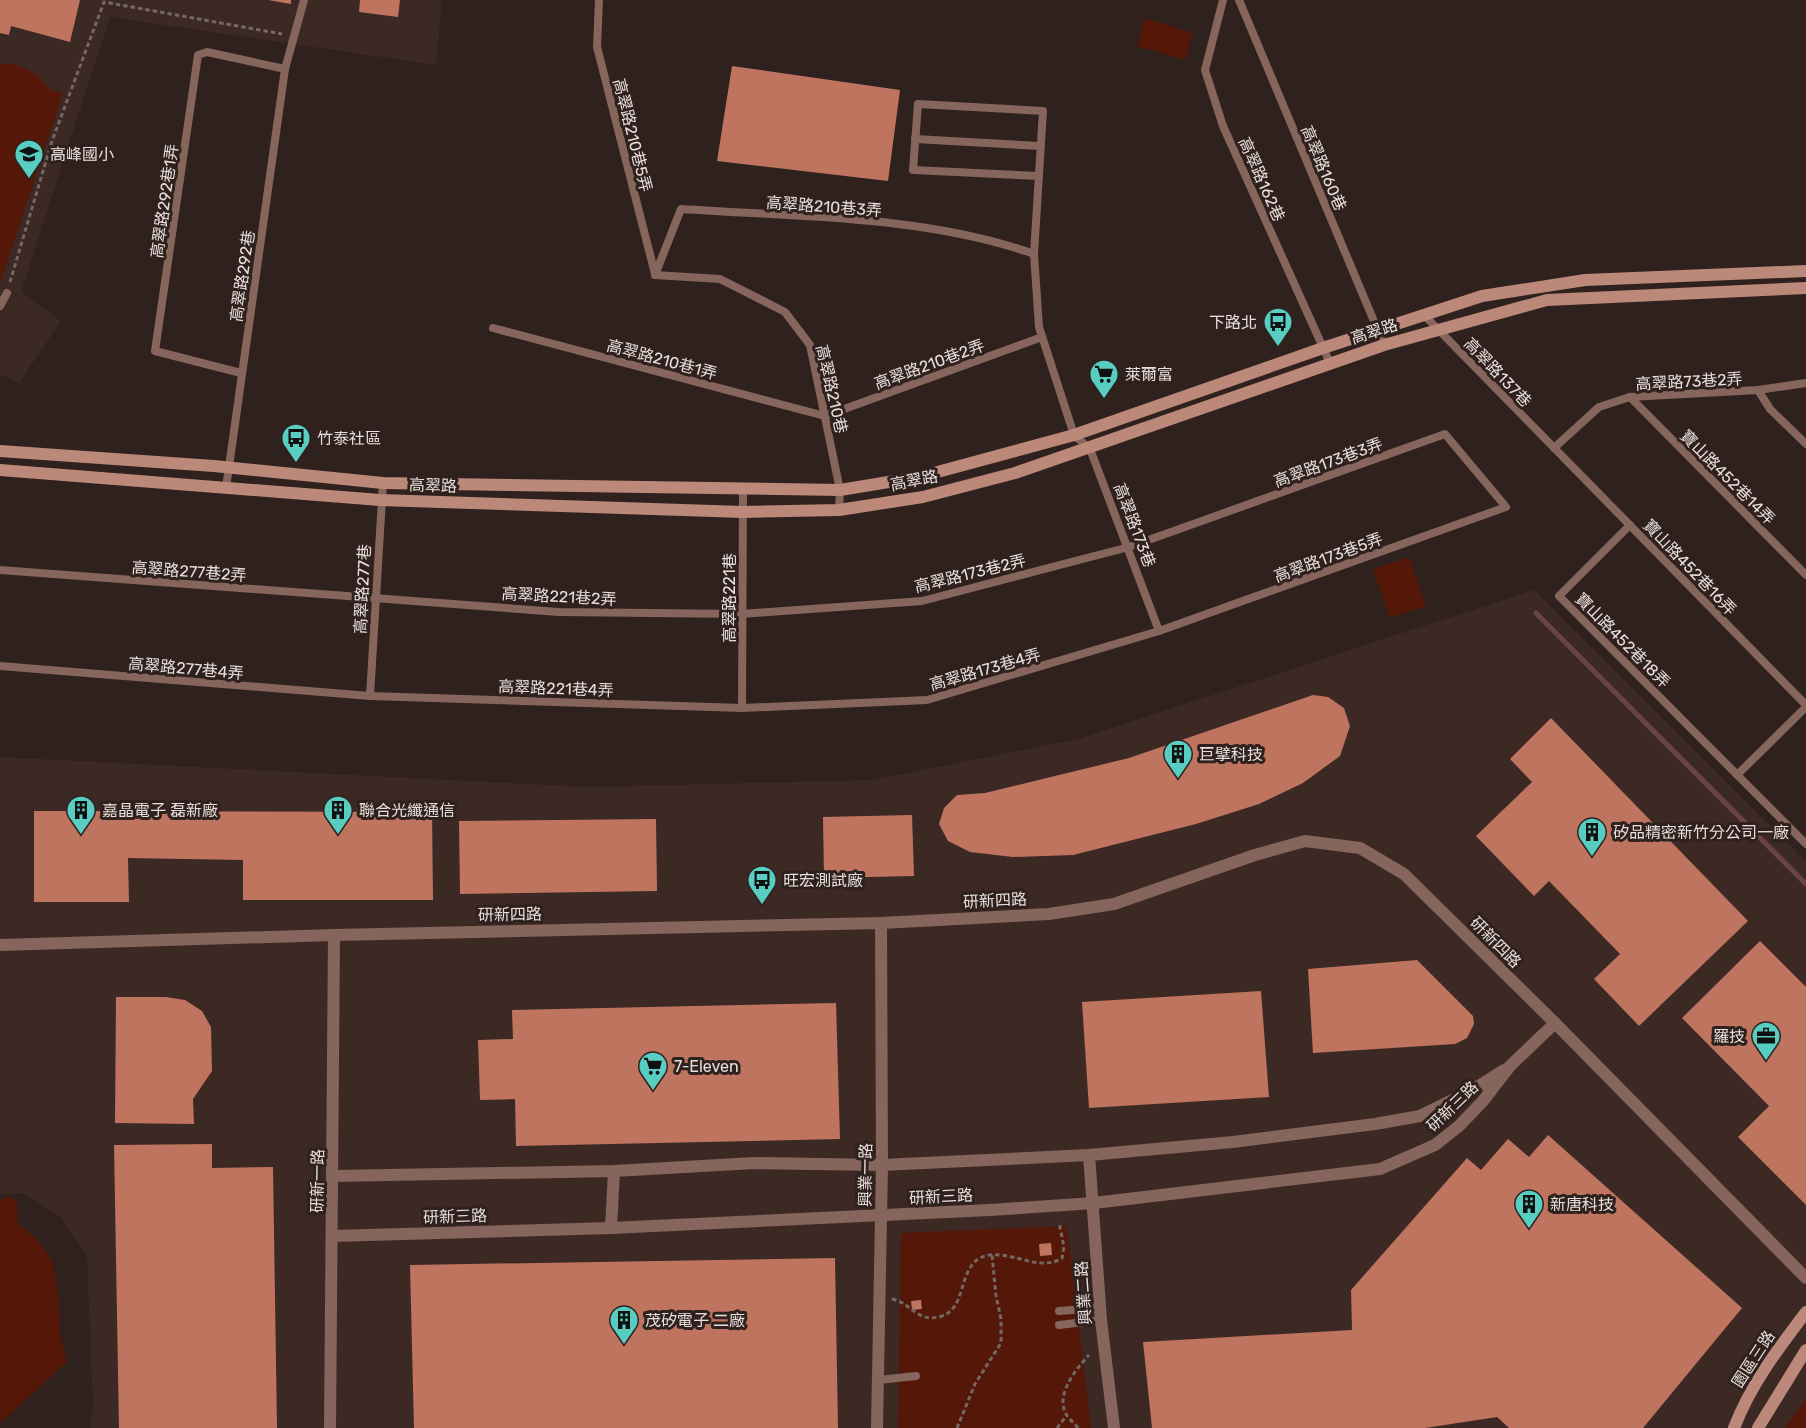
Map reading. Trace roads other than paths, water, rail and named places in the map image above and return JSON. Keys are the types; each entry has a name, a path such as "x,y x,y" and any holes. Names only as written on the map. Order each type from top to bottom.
{"street":[{"name":"高翠路","path":"0,451 228,468 383,483 840,490 919,477 1074,435 1323,348 1482,296 1575,281 1806,271"},
{"name":"高翠路","path":"0,470 380,500 743,512 839,510 923,497 1015,473 1090,449 1384,345 1547,300 1806,288"},
{"name":"研新四路","path":"0,945 334,934 881,923 1048,914 1114,904 1255,855 1305,841 1360,848 1404,874 1555,1023 1806,1278"},
{"name":"興業一路","path":"877,1428 882,1165 881,923"},
{"name":"研新一路","path":"330,1428 334,1176 334,934"},
{"name":"研新三路","path":"332,1236 611,1228 881,1216 1094,1203 1380,1169 1435,1145 1443,1139 1483,1101 1510,1066 1555,1023"},
{"name":"研新三路","path":"334,1176 614,1172 754,1163 882,1165 1089,1155 1233,1142 1420,1116 1469,1092 1510,1066"},
{"name":"興業二路","path":"1089,1155 1101,1314 1114,1428"},
{"path":"611,1228 614,1172"},
{"name":"園區三路","path":"1734,1428 1743,1404 1765,1367 1806,1312"},
{"path":"1758,1428 1806,1350"}],"lane":[{"name":"高翠路292巷","path":"226,488 285,69 304,0"},
{"name":"高翠路210巷5弄","path":"599,0 597,48 655,275"},
{"name":"高翠路162巷","path":"1223,0 1205,70 1223,126 1330,363"},
{"name":"高翠路160巷","path":"1239,0 1384,345"},
{"name":"高翠路292巷1弄","path":"241,374 155,351 198,55 207,52 285,69"},
{"path":"1038,176 913,170 918,104 1043,111 1034,254 1039,327 1074,435"},
{"path":"915,139 1039,146"},
{"name":"高翠路210巷3弄","path":"655,275 681,208 926,227 1010,245 1034,254"},
{"name":"高翠路210巷","path":"655,275 720,279 785,312 810,345 840,490 839,510"},
{"path":"0,306 7,293"},
{"name":"高翠路137巷","path":"1424,315 1554,448"},
{"name":"高翠路210巷1弄","path":"493,328 825,416"},
{"name":"高翠路210巷2弄","path":"825,416 1042,337"},
{"name":"高翠路73巷2弄","path":"1554,448 1599,407 1630,397 1758,390 1806,383"},
{"path":"1758,390 1770,409 1806,444"},
{"name":"寶山路452巷14弄","path":"1630,397 1806,575"},
{"name":"高翠路173巷3弄","path":"1130,547 1445,434 1506,507"},
{"name":"高翠路173巷","path":"1074,435 1090,449 1130,547 1159,631"},
{"name":"寶山路452巷16弄","path":"1554,448 1806,706"},
{"name":"高翠路277巷","path":"370,696 380,500 383,483"},
{"name":"高翠路221巷","path":"742,708 743,489"},
{"name":"高翠路173巷5弄","path":"1159,631 1506,507"},
{"name":"寶山路452巷18弄","path":"1630,525 1559,596 1737,775"},
{"name":"高翠路173巷2弄","path":"741,614 922,601 1130,547"},
{"name":"高翠路277巷2弄","path":"0,570 376,598"},
{"name":"高翠路221巷2弄","path":"376,598 559,612 741,614"},
{"name":"高翠路173巷4弄","path":"742,708 927,700 1159,631"},
{"name":"高翠路277巷4弄","path":"0,666 370,696"},
{"name":"高翠路221巷4弄","path":"370,696 742,708"},
{"path":"1806,706 1737,775 1806,844"},
{"path":"1059,1311 1101,1314"},
{"path":"1059,1325 1101,1314"},
{"path":"878,1380 916,1376"}],"waterway":[{"path":"1536,613 1806,884"}],"place":[{"name":"高峰國小","path":"29,180"},
{"name":"下路北","path":"1278,348"},
{"name":"萊爾富","path":"1104,400"},
{"name":"竹泰社區","path":"296,464"},
{"name":"巨擘科技","path":"1178,780"},
{"name":"嘉晶電子 磊新廠","path":"81,836"},
{"name":"聯合光纖通信","path":"338,836"},
{"name":"矽品精密新竹分公司一廠","path":"1592,858"},
{"name":"旺宏測試廠","path":"762,906"},
{"name":"羅技","path":"1766,1062"},
{"name":"7-Eleven","path":"653,1092"},
{"name":"新唐科技","path":"1529,1230"},
{"name":"茂矽電子 二廠","path":"624,1346"}]}
